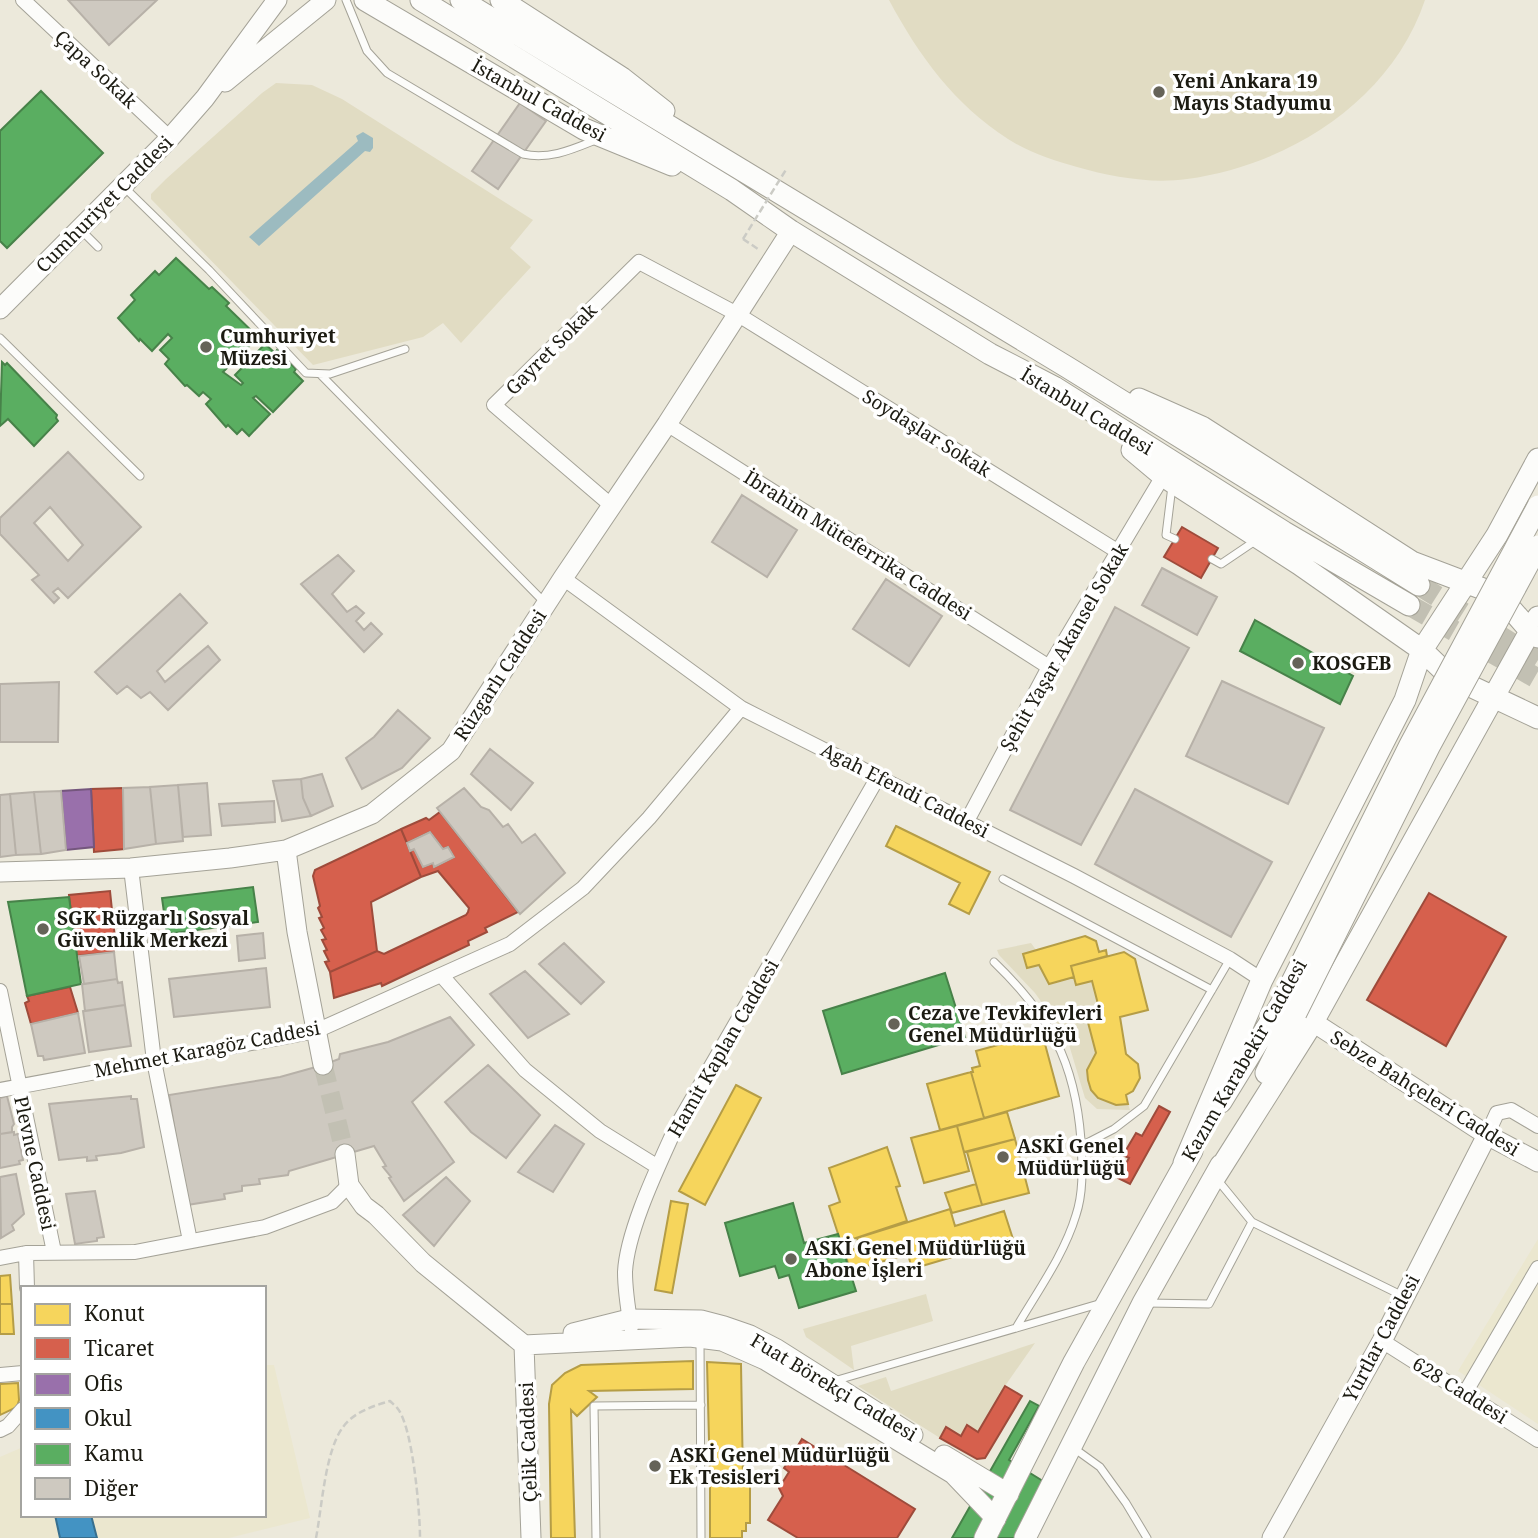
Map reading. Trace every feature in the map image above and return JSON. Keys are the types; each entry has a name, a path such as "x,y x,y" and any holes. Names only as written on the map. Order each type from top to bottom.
{"main road":[{"name":"İstanbul Caddesi","path":"365,0 390,7 584,129 737,181"},
{"name":"İstanbul Caddesi","path":"421,0 1067,367 1419,585"},
{"name":"İstanbul Caddesi","path":"461,0 737,181"},
{"name":"İstanbul Caddesi","path":"501,0 622,78 791,231 990,354 1054,387 1274,526 1409,605"},
{"path":"1067,367 1202,427 1412,562 1499,595 1536,629 1412,840 1297,1014"},
{"path":"1054,387 1168,479 1422,650 1449,676 1538,718"},
{"path":"1184,1163 1262,980 1405,701 1422,650 1497,535 1538,459"},
{"name":"Kazım Karabekir Caddesi","path":"985,1538 1074,1362 1184,1163 1297,1014 1410,745 1538,506"},
{"name":"Kazım Karabekir Caddesi","path":"1025,1538 1143,1303 1215,1177 1429,747 1538,546"}],"street":[{"name":"Çapa Sokak","path":"23,0 170,138"},
{"name":"Cumhuriyet Caddesi","path":"0,309 170,138 205,98 277,0"},
{"name":"Cumhuriyet Caddesi","path":"205,98 326,0"},
{"name":"Rüzgarlı Caddesi","path":"0,872 131,868 286,850 372,814 451,751 791,231"},
{"name":"Gayret Sokak","path":"612,506 494,405 639,262 737,314"},
{"name":"Soydaşlar Sokak","path":"737,314 1118,551"},
{"name":"İbrahim Müteferrika Caddesi","path":"667,424 1049,667"},
{"name":"Şehit Yaşar Akansel Sokak","path":"967,821 1049,667 1118,551 1168,479"},
{"name":"Agah Efendi Caddesi","path":"563,578 741,708 967,821 1230,959 1262,980"},
{"name":"Mehmet Karagöz Caddesi","path":"0,1090 316,1031 510,944 583,888 649,818 741,708"},
{"name":"Hamit Kaplan Caddesi","path":"631,1329 625,1271 635,1227 675,1129 878,777"},
{"path":"286,850 297,932 323,1065"},
{"path":"131,868 154,1060 190,1241"},
{"path":"442,976 525,1070 600,1131 658,1167"},
{"name":"Plevne Caddesi","path":"0,991 54,1252"},
{"name":"Sebze Bahçeleri Caddesi","path":"1297,1014 1487,1135 1538,1162"},
{"path":"1487,1135 1497,1113 1511,1110 1538,1126"},
{"name":"Yurtlar Caddesi","path":"1272,1538 1382,1341 1487,1135"},
{"path":"345,1154 349,1185 364,1206 423,1263 524,1345"},
{"path":"0,1258 26,1253 135,1252 265,1227 332,1202 349,1185"},
{"path":"26,1253 27,1286"},
{"path":"1465,1393 1538,1268"},
{"name":"Fuat Börekçi Caddesi","path":"524,1345 701,1320 724,1325 750,1335 830,1382 1009,1494"},
{"name":"Fuat Börekçi Caddesi","path":"631,1329 722,1341 765,1360 953,1474 996,1519"},
{"name":"628 Caddesi","path":"1382,1341 1538,1440"},
{"name":"Çelik Caddesi","path":"524,1345 531,1538"},
{"path":"0,1375 21,1373"},
{"path":"0,1430 8,1426 21,1411"}],"lane":[{"path":"346,0 367,51 387,73 523,154 537,157 560,153 603,137"},
{"path":"123,185 209,270 306,373 330,374 405,349"},
{"path":"79,229 98,247"},
{"path":"0,338 139,476"},
{"path":"320,374 546,604"},
{"path":"1168,479 1166,535 1175,539"},
{"path":"1212,559 1221,564 1259,538"},
{"path":"1003,879 1212,990"},
{"path":"1081,1146 1114,1129 1144,1106 1230,959"},
{"path":"994,962 1018,985 1045,1019 1063,1052 1074,1094 1081,1146 1081,1191 1077,1213 1067,1240 1016,1328"},
{"path":"1215,1177 1252,1222 1403,1296"},
{"path":"1143,1303 1209,1304 1252,1222"},
{"path":"830,1382 1107,1302"},
{"path":"700,1338 701,1538"},
{"path":"596,1538 594,1406 701,1405"},
{"path":"1071,1446 1100,1467 1147,1538"}],"path":[{"path":"743,239 787,168"},
{"path":"316,1538 332,1448 344,1426 367,1408 390,1402 399,1409 408,1437 420,1508 420,1538"}],"shaded area":[{"name":"Yeni Ankara 19 Mayıs Stadyumu","path":"889,0 1425,0 1409,36 1388,69 1362,97 1332,122 1298,143 1262,159 1225,171 1187,179 1160,181 1118,177 1068,165 1008,139 971,110 940,77"},
{"path":"276,83 312,85 342,99 533,220 510,248 531,267 461,343 443,323 423,337 313,365 151,199 151,194 166,179"},
{"path":"1031,943 1036,950 1023,954 1027,967 1039,965 1049,984 1074,977 1076,985 1092,981 1099,1008 1086,1012 1096,1053 1090,1063 1088,1082 1098,1097 1106,1102 1128,1104 1130,1110 1097,1109 1085,1098 1067,1038 1035,993 997,950"},
{"path":"1538,1239 1538,1424 1458,1371"},
{"path":"926,1294 933,1321 851,1346 854,1370 806,1337 803,1329"},
{"path":"1035,1343 978,1431 967,1425 961,1436 946,1427 940,1438 858,1386 886,1377 891,1391"},
{"path":"266,1365 274,1365 310,1518 229,1538 0,1538 0,1457 21,1448 21,1517 266,1517"}],"water":[{"path":"363,132 373,138 370,152 365,151 259,246 249,237 358,141 356,136"}],"building: Konut":[{"path":"896,826 990,872 969,914 949,904 960,883 886,846"},
{"path":"1085,936 1096,941 1099,952 1106,950 1107,956 1071,966 1074,977 1049,984 1039,965 1027,968 1023,954"},
{"path":"1124,952 1135,959 1148,1010 1120,1017 1126,1054 1138,1064 1140,1078 1133,1091 1126,1095 1128,1104 1116,1105 1098,1098 1091,1090 1087,1070 1096,1053 1085,1011 1099,1008 1092,981 1076,985 1071,966"},
{"path":"1042,1033 1059,1096 984,1118 971,1072 972,1068 980,1066 976,1051"},
{"path":"971,1072 984,1118 940,1130 927,1084"},
{"path":"736,1085 761,1098 705,1205 679,1191"},
{"path":"1007,1112 1015,1139 964,1152 957,1126"},
{"path":"957,1126 969,1171 924,1183 911,1138"},
{"path":"1015,1139 1029,1193 982,1205 967,1152"},
{"path":"887,1147 900,1186 896,1187 907,1221 841,1243 829,1206 840,1202 829,1168"},
{"path":"976,1184 982,1205 952,1213 945,1193"},
{"path":"671,1201 688,1204 672,1293 655,1290"},
{"path":"950,1209 955,1226 1004,1211 1013,1239 912,1269 908,1254 850,1271 845,1252 860,1247 857,1238"},
{"path":"10,1275 12,1304 0,1304 0,1276"},
{"path":"0,1304 12,1304 14,1334 0,1334"},
{"path":"693,1361 693,1389 589,1391 597,1397 577,1416 571,1410 575,1538 551,1538 549,1404 552,1385 565,1373 581,1365"},
{"path":"707,1362 741,1364 743,1480 710,1480"},
{"path":"18,1383 17,1407 0,1415 0,1384"},
{"path":"743,1474 750,1474 750,1523 746,1523 746,1531 742,1531 742,1538 710,1538 710,1480 743,1480"}],"building: Ticaret":[{"path":"1182,527 1218,548 1201,578 1164,557"},
{"path":"123,788 124,849 94,852 91,789"},
{"path":"440,812 518,912 485,928 487,932 468,941 469,945 382,986 381,983 334,998 330,972 377,951 384,954 468,912 469,908 438,871 421,877 410,851 414,849 423,867 433,863 434,867 454,857 448,847 443,849 430,832 407,843 401,829 426,818 429,820"},
{"path":"401,829 421,877 371,902 377,951 330,972 325,962 329,961 322,940 326,939 319,918 322,917 313,876 315,870"},
{"path":"110,891 114,952 76,956 69,895"},
{"path":"1429,893 1506,937 1446,1046 1367,1000"},
{"path":"70,987 78,1013 31,1024 25,1003 29,1001 27,996"},
{"path":"1159,1106 1170,1112 1130,1184 1118,1178 1129,1158 1123,1155 1136,1133 1142,1136"},
{"path":"1005,1386 1022,1396 985,1458 977,1459 940,1438 946,1427 961,1436 967,1425 978,1432"},
{"path":"802,1439 915,1509 897,1538 798,1538 768,1520 783,1496 779,1488 789,1472 784,1468"}],"building: Ofis":[{"path":"91,789 94,847 66,850 61,791"}],"building: Okul":[{"path":"55,1517 92,1517 97,1538 60,1538"}],"building: Kamu":[{"path":"41,91 103,153 7,248 0,241 0,131"},
{"name":"Cumhuriyet Müzesi","path":"176,258 209,289 212,287 229,303 226,306 258,337 223,372 241,385 243,383 235,375 265,344 275,353 277,350 296,369 294,372 303,381 273,412 256,396 253,398 270,414 249,436 242,429 237,434 228,425 226,427 206,404 211,399 203,392 199,396 185,386 165,364 169,359 160,350 172,338 168,334 152,351 118,318 135,300 131,295 155,271 159,275"},
{"path":"2,362 5,365 7,363 57,415 58,421 34,446 8,419 0,426"},
{"name":"KOSGEB","path":"1255,620 1353,676 1340,704 1240,651"},
{"path":"253,887 258,922 167,934 162,898"},
{"name":"SGK Rüzgarlı Sosyal Güvenlik Merkezi","path":"69,897 81,984 27,996 8,902"},
{"name":"Ceza ve Tevkifevleri Genel Müdürlüğü","path":"945,973 965,1037 842,1074 823,1011"},
{"name":"ASKİ Genel Müdürlüğü Abone İşleri","path":"793,1203 804,1243 838,1234 856,1291 799,1308 789,1275 779,1278 775,1266 740,1276 725,1223"},
{"path":"1030,1401 1039,1406 1009,1460 1059,1491 1033,1538 952,1538"}],"building: Diğer":[{"path":"68,0 157,0 109,45"},
{"path":"520,103 546,121 498,189 472,171"},
{"path":"68,452 141,527 68,598 58,588 53,592 59,598 54,603 32,580 39,575 0,534 0,518","holes":["50,507 83,545 68,561 34,523"]},
{"path":"742,495 797,530 767,577 712,542"},
{"path":"338,555 354,571 332,594 347,612 356,606 364,613 356,621 364,630 371,623 382,634 364,652 301,584"},
{"path":"1162,568 1217,597 1197,635 1142,605"},
{"path":"886,579 942,616 909,666 853,629"},
{"path":"180,594 207,623 157,671 165,682 208,646 220,660 168,710 150,692 141,698 127,686 117,694 95,672"},
{"path":"1115,607 1189,648 1081,845 1010,810"},
{"path":"1222,681 1324,728 1288,804 1186,756"},
{"path":"59,682 58,742 0,742 0,684"},
{"path":"398,710 430,738 402,768 362,789 346,758 374,737"},
{"path":"490,749 533,783 511,810 471,774"},
{"path":"322,774 333,806 311,816 303,798 301,779"},
{"path":"301,779 303,798 311,816 282,821 273,781"},
{"path":"207,783 211,835 183,837 178,785"},
{"path":"178,785 183,841 156,844 150,787"},
{"path":"150,787 156,844 124,849 123,788"},
{"path":"464,788 481,807 489,810 503,827 508,824 522,843 535,834 565,873 520,914 437,808"},
{"path":"1135,789 1272,862 1231,937 1095,864"},
{"path":"61,791 66,850 41,854 34,792"},
{"path":"34,792 41,854 16,855 10,794"},
{"path":"10,794 16,855 0,857 0,795"},
{"path":"274,801 275,822 222,826 219,804"},
{"path":"430,832 443,849 448,847 454,857 434,867 433,863 423,867 414,849 410,851 407,843"},
{"path":"263,933 265,958 239,961 237,936"},
{"path":"564,943 604,982 581,1004 539,964"},
{"path":"114,952 117,979 84,984 79,956"},
{"path":"266,968 270,1007 174,1017 169,979"},
{"path":"525,971 569,1014 528,1038 490,994"},
{"path":"117,979 118,983 122,982 125,1005 85,1011 82,984"},
{"path":"125,1005 131,1046 89,1052 83,1011"},
{"path":"78,1013 85,1053 44,1060 43,1056 38,1056 31,1024"},
{"path":"450,1017 474,1045 412,1102 454,1162 404,1201 383,1167 386,1166 374,1146 289,1171 288,1175 259,1179 260,1184 242,1186 242,1191 224,1194 225,1199 187,1205 169,1095 280,1077 323,1065 339,1059 340,1054 388,1042"},
{"path":"488,1065 540,1115 506,1158 471,1132 445,1102"},
{"path":"7,1096 14,1124 12,1132 0,1134 0,1098"},
{"path":"131,1096 131,1099 137,1099 144,1147 96,1156 97,1160 87,1161 87,1157 59,1160 49,1104"},
{"path":"555,1125 584,1144 553,1192 518,1172"},
{"path":"14,1132 14,1135 18,1134 23,1160 19,1161 20,1164 0,1168 0,1134"},
{"path":"16,1174 24,1214 12,1225 14,1230 1,1238 0,1177"},
{"path":"446,1177 470,1201 434,1246 403,1215"},
{"path":"95,1191 104,1237 97,1238 97,1241 75,1244 66,1194"}],"tunnel":[{"path":"1419,585 1538,660"},
{"path":"1409,605 1538,679"},
{"path":"323,1065 345,1154"}],"place":[{"name":"Yeni Ankara 19 Mayıs Stadyumu","path":"1159,92"},
{"name":"Cumhuriyet Müzesi","path":"206,347"},
{"name":"KOSGEB","path":"1298,663"},
{"name":"SGK Rüzgarlı Sosyal Güvenlik Merkezi","path":"43,929"},
{"name":"Ceza ve Tevkifevleri Genel Müdürlüğü","path":"894,1024"},
{"name":"ASKİ Genel Müdürlüğü","path":"1003,1157"},
{"name":"ASKİ Genel Müdürlüğü Abone İşleri","path":"791,1259"},
{"name":"ASKİ Genel Müdürlüğü Ek Tesisleri","path":"655,1466"}]}
